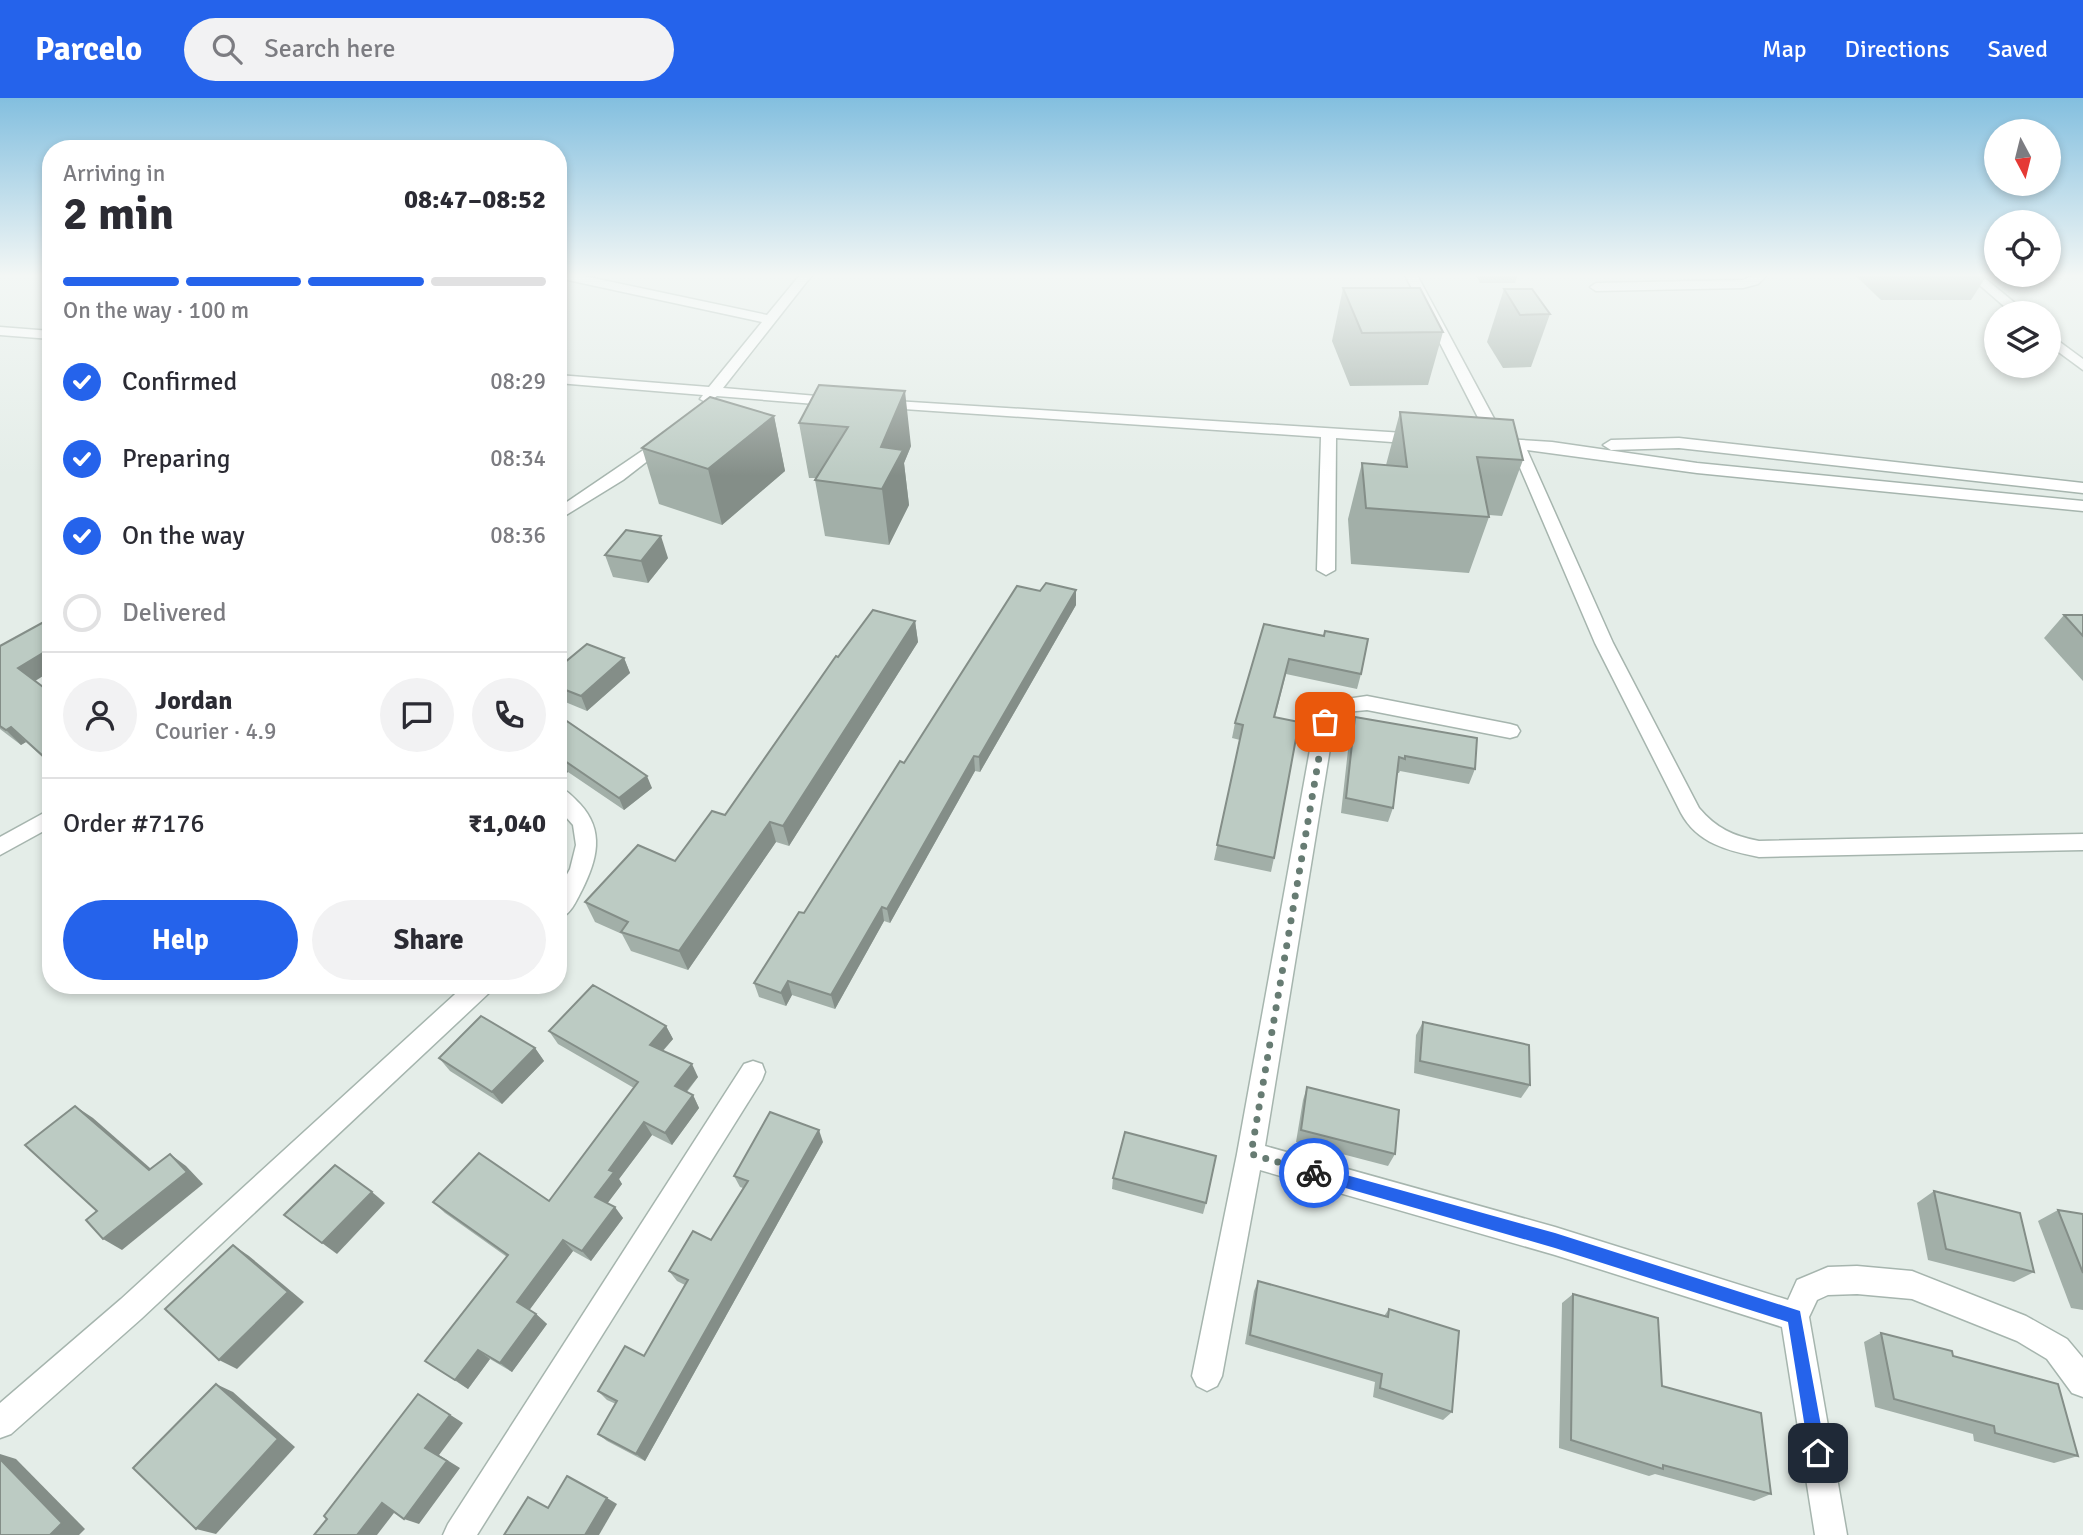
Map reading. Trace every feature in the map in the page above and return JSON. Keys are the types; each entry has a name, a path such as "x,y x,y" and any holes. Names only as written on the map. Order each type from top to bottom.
{"street":[{"path":"695,412 753,342"},
{"path":"1449,342 1508,444 1604,643 1691,813 1703,830 1723,841 1759,849 2083,842"},
{"path":"2061,348 2083,366"},
{"path":"567,380 856,403 1434,439"},
{"path":"567,509 617,477 676,432"},
{"path":"1326,570 1329,433"},
{"path":"1473,442 1552,447 1697,468 2083,506"},
{"path":"1552,447 1679,443 2083,488"},
{"path":"1207,1376 1251,1154 1325,722 1340,706 1367,703 1510,731"},
{"path":"567,805 583,822 586,833 583,864 567,897"},
{"path":"0,847 42,822"},
{"path":"0,1423 131,1309 472,994"},
{"path":"459,1535 753,1072"},
{"path":"1251,1154 1555,1241 1795,1317"},
{"path":"1831,1535 1795,1317 1807,1290 1828,1281 1857,1280 1912,1285 2025,1330 2057,1349 2083,1382"}],"building":[{"path":"819,385 905,391 881,447 903,450 882,489 815,480 848,427 799,423"},
{"path":"710,397 774,416 708,469 642,448"},
{"path":"1400,412 1513,420 1523,460 1477,457 1489,517 1366,508 1362,463 1407,467"},
{"path":"626,530 661,536 641,561 605,555"},
{"path":"1046,583 1076,590 979,757 974,756 887,909 882,907 831,995 788,981 781,993 754,983 799,912 804,913 900,761 904,763 1017,586 1040,591"},
{"path":"873,610 915,621 783,826 770,822 679,951 621,932 628,922 585,902 638,845 675,861 712,811 725,815 836,656 838,657"},
{"path":"2064,615 2083,615 2083,636"},
{"path":"42,623 42,653 18,668 42,686 42,755 11,727 6,730 0,726 0,646"},
{"path":"1264,624 1324,636 1325,631 1368,639 1361,674 1289,659 1274,717 1299,722 1274,858 1217,845 1243,725 1235,723"},
{"path":"587,644 624,658 581,696 567,691 567,661"},
{"path":"1355,717 1477,738 1475,769 1399,757 1393,808 1346,798"},
{"path":"567,721 647,776 619,798 567,762"},
{"path":"593,985 666,1026 650,1045 692,1064 675,1086 693,1095 665,1133 644,1122 609,1170 614,1172 595,1197 615,1207 582,1251 563,1240 517,1302 536,1314 500,1363 478,1350 455,1380 425,1361 508,1255 433,1202 479,1153 549,1201 638,1082 549,1031"},
{"path":"481,1016 535,1048 492,1092 439,1058"},
{"path":"1423,1022 1529,1045 1530,1085 1420,1061"},
{"path":"1307,1087 1399,1110 1395,1154 1301,1130"},
{"path":"75,1106 149,1170 170,1154 187,1172 103,1239 86,1220 97,1211 25,1145"},
{"path":"770,1112 819,1130 636,1454 598,1434 617,1401 598,1391 625,1346 644,1356 688,1280 669,1271 693,1231 711,1240 748,1181 734,1176"},
{"path":"1125,1132 1216,1156 1206,1203 1113,1178"},
{"path":"335,1165 372,1192 322,1243 284,1215"},
{"path":"1934,1191 2020,1213 2034,1272 1946,1249"},
{"path":"2058,1210 2083,1214 2083,1273"},
{"path":"233,1245 288,1292 219,1360 165,1309"},
{"path":"1258,1281 1388,1317 1389,1309 1459,1331 1452,1412 1380,1388 1382,1374 1250,1335"},
{"path":"1573,1294 1658,1318 1662,1386 1761,1413 1771,1494 1663,1465 1663,1469 1571,1440"},
{"path":"1881,1333 1952,1351 1953,1356 2058,1384 2078,1456 1995,1433 1994,1426 1894,1399"},
{"path":"216,1384 278,1439 196,1529 133,1468"},
{"path":"418,1394 450,1415 425,1448 447,1461 404,1519 382,1503 357,1535 314,1535 327,1519 324,1516"},
{"path":"0,1459 62,1523 50,1535 0,1535"},
{"path":"567,1476 607,1498 585,1535 504,1535 528,1497 548,1508"}],"way so far":[{"path":"1314,1173 1251,1154 1325,722"}],"route":[{"path":"1314,1173 1555,1241 1795,1317 1818,1453"}]}
